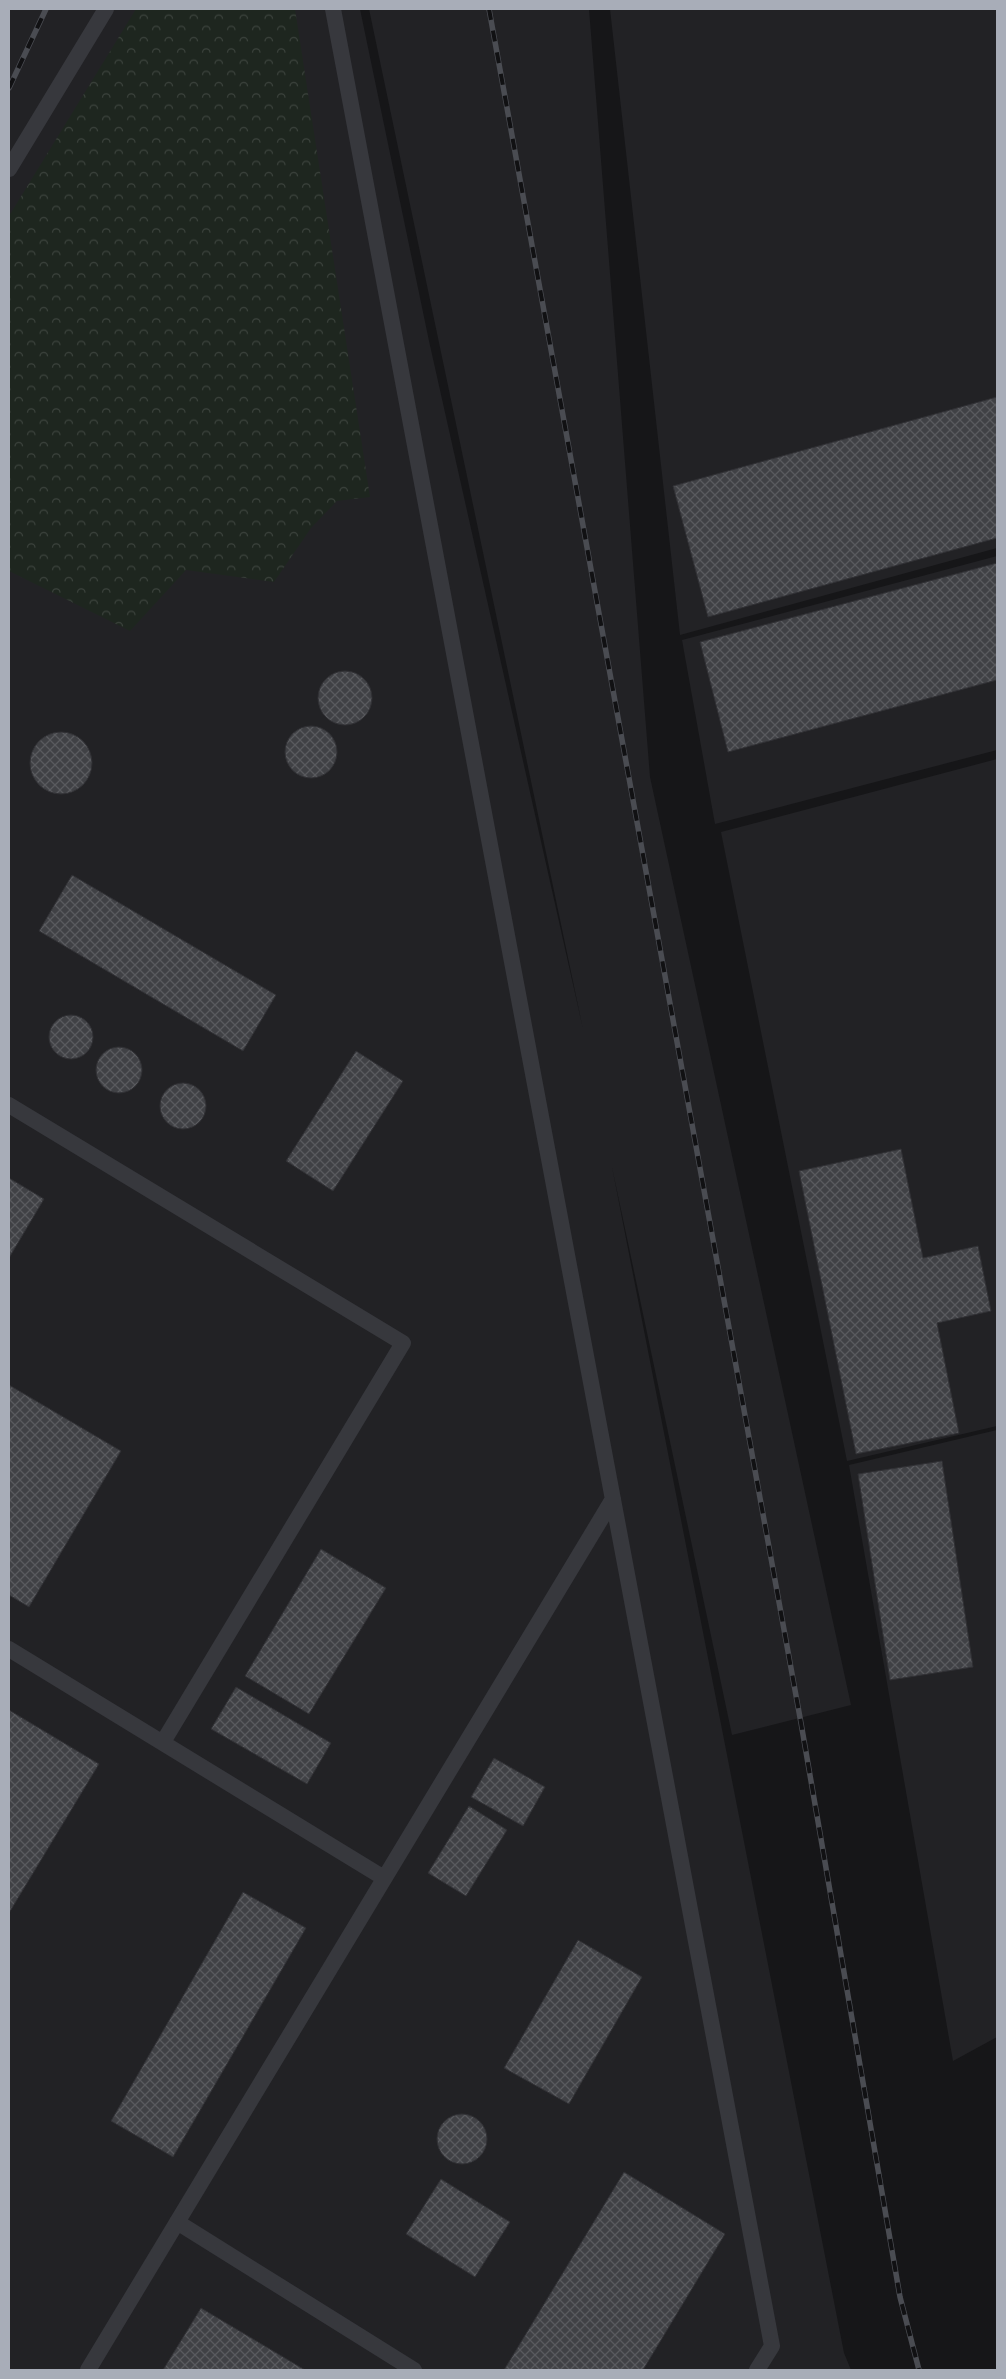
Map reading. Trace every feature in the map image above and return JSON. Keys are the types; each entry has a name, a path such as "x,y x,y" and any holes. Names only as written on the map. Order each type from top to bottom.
{"lane":[{"path":"9,169 106,9"},
{"path":"333,9 772,2346 757,2370"},
{"path":"9,1105 404,1344 163,1742"},
{"path":"88,2370 613,1499"},
{"path":"9,1649 384,1878"},
{"path":"177,2222 414,2370"}],"shaded area":[{"path":"9,9 360,9 429,341 583,1029 369,9 589,9 650,777 851,1705 732,1735 612,1167 844,2353 851,2370 9,2370"},
{"path":"610,9 997,9 997,548 680,635"},
{"path":"997,556 997,750 715,824 682,640"},
{"path":"997,759 997,1426 847,1461 721,832"},
{"path":"997,1430 997,2037 953,2061 849,1465"}],"green space":[{"path":"136,9 295,9 370,497 337,501 311,528 274,582 186,570 130,631 9,571 9,216"}],"building":[{"path":"997,397 997,538 708,617 673,486"},
{"path":"997,563 997,680 728,752 700,642"},
{"path":"340,671 350,671 360,675 368,683 372,698 368,713 360,721 350,725 340,725 330,721 322,713 318,703 318,693 322,683 330,675"},
{"path":"306,726 316,726 325,730 333,738 337,752 333,766 325,774 316,778 306,778 297,774 289,766 285,757 285,747 289,738 297,730"},
{"path":"55,732 67,732 83,741 90,751 92,763 90,775 83,785 67,794 55,794 44,789 35,780 30,769 30,757 35,746 44,737"},
{"path":"72,875 276,995 243,1051 39,931"},
{"path":"67,1015 75,1015 87,1021 93,1037 87,1053 75,1059 67,1059 55,1053 49,1041 49,1033 55,1021"},
{"path":"114,1047 124,1047 138,1057 142,1070 138,1083 132,1089 124,1093 114,1093 100,1083 96,1075 96,1065 106,1051"},
{"path":"356,1051 403,1081 333,1191 286,1161"},
{"path":"178,1083 188,1083 200,1089 205,1097 205,1115 200,1123 192,1128 178,1129 170,1126 163,1119 160,1111 160,1101 163,1093 170,1086"},
{"path":"901,1149 923,1258 978,1246 991,1311 937,1323 959,1433 856,1454 799,1171"},
{"path":"9,1178 44,1199 9,1258"},
{"path":"9,1385 121,1451 29,1607 9,1595"},
{"path":"942,1461 973,1667 890,1680 858,1474"},
{"path":"321,1549 386,1588 309,1714 245,1676"},
{"path":"236,1687 331,1743 307,1784 211,1729"},
{"path":"9,1710 99,1764 9,1913"},
{"path":"494,1758 545,1787 523,1826 471,1797"},
{"path":"469,1806 507,1830 466,1896 428,1873"},
{"path":"243,1892 306,1928 173,2157 111,2121"},
{"path":"578,1940 642,1977 569,2104 504,2068"},
{"path":"462,2114 472,2116 480,2121 485,2129 487,2139 485,2149 480,2157 472,2162 462,2164 452,2162 444,2157 439,2149 437,2139 439,2129 444,2121 452,2116"},
{"path":"624,2172 725,2234 643,2370 504,2370"},
{"path":"441,2179 510,2222 475,2277 406,2234"},
{"path":"201,2308 305,2370 163,2370"}],"railway":[{"path":"9,88 46,9"},
{"path":"489,9 801,1723 900,2297 919,2370"}]}
